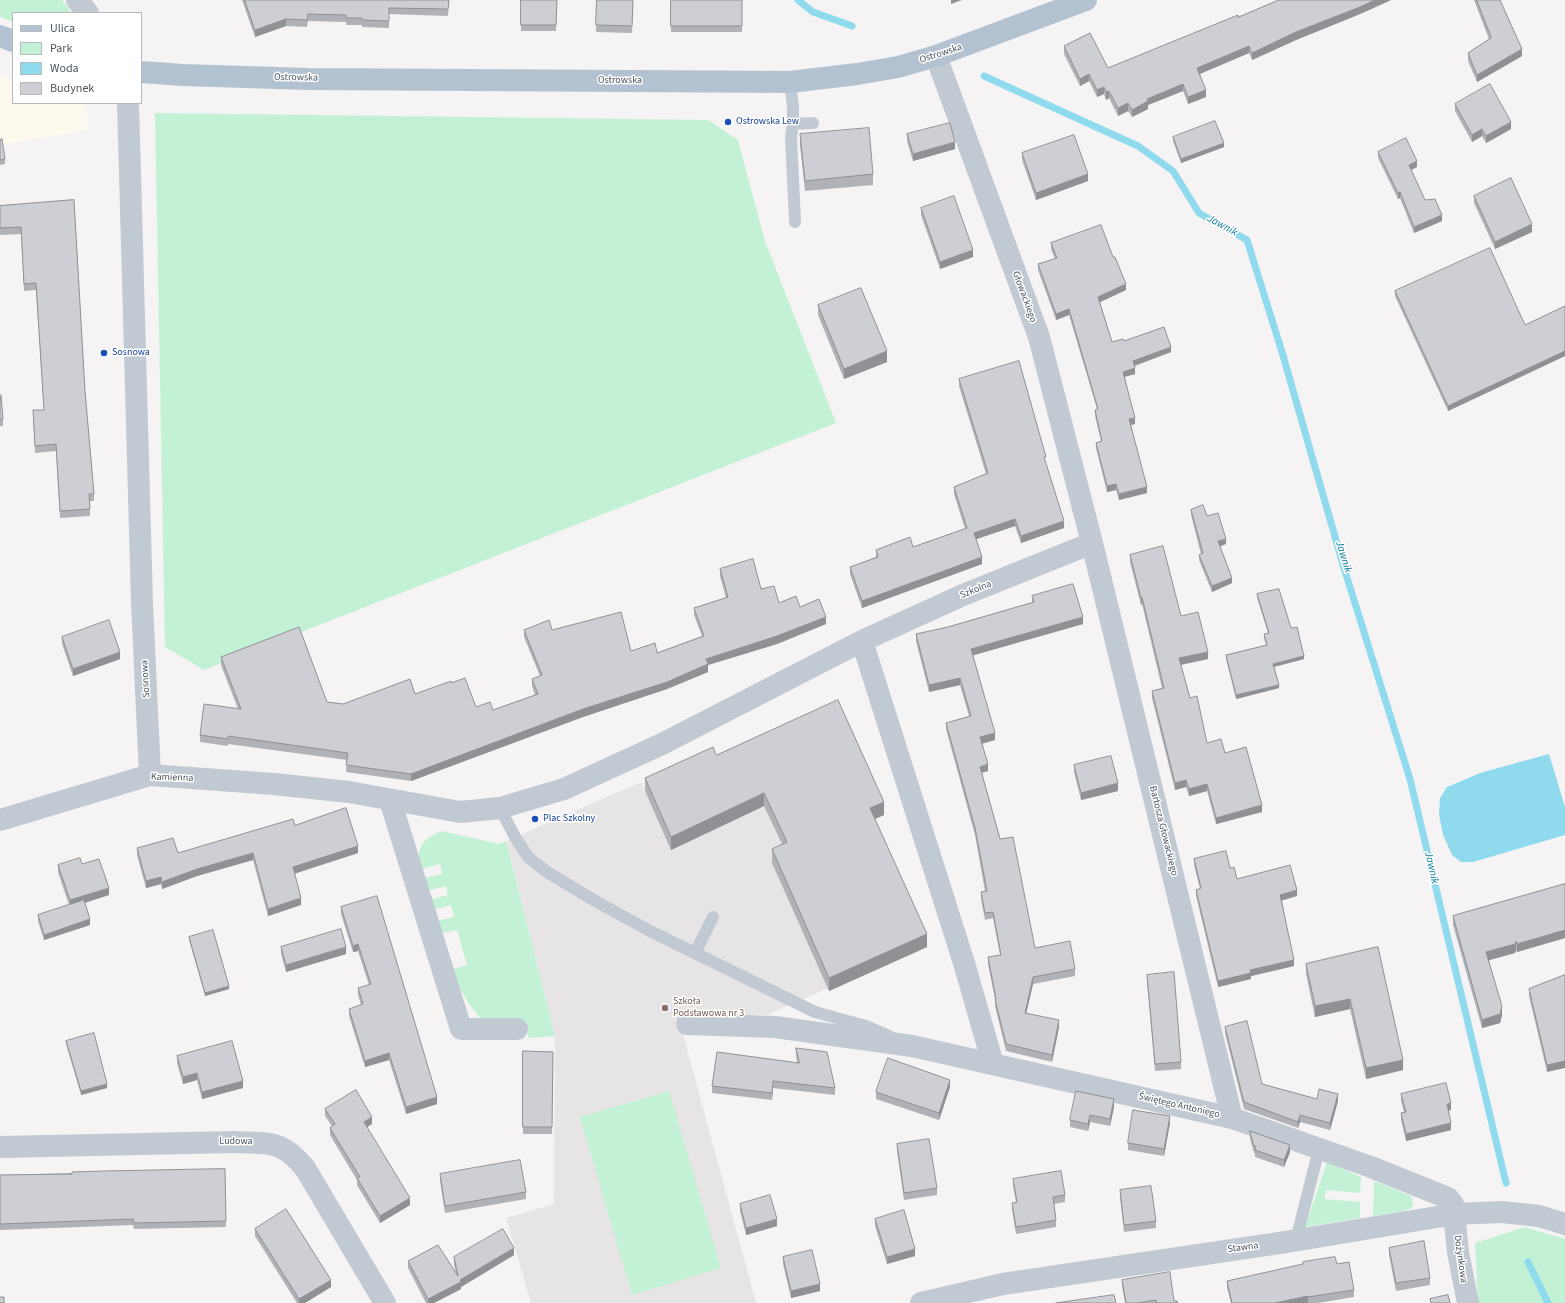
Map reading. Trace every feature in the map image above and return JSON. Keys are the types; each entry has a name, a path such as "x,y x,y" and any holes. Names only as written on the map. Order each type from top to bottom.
{"main road":[{"name":"Ostrowska","path":"142,72 182,75 308,79 790,82 871,72 898,67 936,56 1086,0"},
{"path":"0,36 12,41"}],"street":[{"path":"77,0 87,12"},
{"name":"Głowackiego","path":"936,56 1039,337 1092,544"},
{"name":"Sosnowa","path":"128,104 142,596 150,775"},
{"name":"Szkolna","path":"500,808 564,789 662,744 862,641 963,595 1092,544"},
{"name":"Bartosza Głowackiego","path":"1092,544 1232,1118"},
{"path":"862,641 964,963 993,1064"},
{"name":"Kamienna","path":"0,820 150,775 274,784 349,792 460,812 500,808"},
{"path":"390,800 461,1029 517,1029"},
{"name":"Świętego Antoniego","path":"687,1024 775,1027 912,1046 1232,1118 1448,1198 1453,1204 1455,1214"},
{"name":"Ludowa","path":"0,1147 235,1142 271,1143 284,1148 294,1154 305,1168 385,1303"},
{"name":"Stawna","path":"921,1303 1003,1284 1296,1240 1455,1214 1502,1212 1539,1216 1565,1224"},
{"name":"Dożynkowa","path":"1455,1214 1458,1252 1468,1303"}],"lane":[{"path":"790,82 793,107 791,137 795,222"},
{"path":"793,124 812,123"},
{"path":"500,808 515,837 528,857 548,872 597,902 695,953 815,1012 866,1026 912,1046"},
{"path":"695,953 713,917"},
{"path":"1296,1240 1318,1149"}],"shaded area":[{"path":"0,75 12,80 12,104 80,104 86,106 89,130 0,145"},
{"name":"Szkoła Podstawowa nr 3","path":"838,714 884,815 870,821 927,947 829,991 828,988 767,1015 683,1014 684,1038 756,1303 531,1303 506,1218 554,1204 555,1037 506,841 641,782 645,791"}],"green space":[{"path":"0,0 62,0 71,12 12,12 12,22 0,17"},
{"path":"155,113 708,120 738,140 765,241 836,423 204,670 165,647"},
{"path":"442,831 499,844 506,841 555,1036 528,1038 527,1022 482,1021 468,1002 449,970 467,965 457,930 439,934 436,921 454,917 451,905 432,910 429,900 448,895 446,886 427,891 423,878 442,874 440,864 421,869 419,862 419,855 422,845 429,837"},
{"path":"669,1091 721,1268 632,1295 580,1117"},
{"path":"1327,1162 1361,1177 1360,1193 1326,1190 1324,1199 1360,1202 1360,1218 1305,1227"},
{"path":"1374,1181 1411,1196 1413,1203 1412,1208 1404,1211 1373,1216"},
{"path":"1525,1227 1565,1239 1565,1303 1478,1303 1475,1243"}],"water":[{"path":"1549,754 1565,807 1565,835 1473,862 1461,862 1452,855 1443,835 1439,814 1440,798 1447,787 1480,773"}],"building":[{"path":"245,0 449,0 448,9 389,8 389,21 346,18 346,15 308,14 307,20 286,19 255,30"},
{"path":"521,0 557,0 556,25 521,25"},
{"path":"597,0 633,0 632,26 596,25"},
{"path":"671,0 742,0 742,26 671,26"},
{"path":"1279,0 1375,0 1296,32 1252,53 1249,46 1197,68 1206,90 1188,97 1183,84 1147,99 1148,101 1132,110 1128,103 1118,108 1109,91 1106,92 1104,87 1097,90 1089,74 1080,79 1064,46 1090,33 1108,68 1238,15 1238,17"},
{"path":"1477,0 1500,0 1522,49 1477,75 1468,53 1491,38"},
{"path":"1490,84 1511,122 1486,136 1482,129 1472,135 1455,104"},
{"path":"1215,121 1224,143 1181,159 1173,137"},
{"path":"950,123 955,142 913,154 907,134"},
{"path":"869,128 873,174 805,181 800,134"},
{"path":"1074,135 1088,174 1036,193 1022,153"},
{"path":"1406,138 1417,161 1409,165 1425,200 1435,199 1442,215 1414,227 1400,192 1398,193 1378,152"},
{"path":"2,139 5,159 0,160 0,140"},
{"path":"1511,178 1532,224 1495,242 1474,196"},
{"path":"954,196 973,250 940,262 921,208"},
{"path":"74,200 85,391 94,494 89,494 90,509 60,511 56,444 35,446 33,410 44,410 36,283 24,284 21,227 0,228 0,206"},
{"path":"1101,225 1113,257 1115,257 1126,284 1098,297 1112,342 1123,339 1124,341 1164,327 1171,347 1133,361 1135,368 1123,372 1135,418 1129,419 1147,487 1119,494 1116,484 1107,486 1096,443 1102,441 1095,410 1098,409 1069,309 1056,314 1038,264 1057,258 1051,243"},
{"path":"1490,248 1525,325 1565,306 1565,351 1448,406 1395,291"},
{"path":"861,288 887,351 844,369 818,305"},
{"path":"1019,361 1046,457 1044,457 1064,521 1021,536 1015,519 974,533 982,557 862,601 850,567 878,557 876,550 910,537 913,547 967,528 954,487 988,473 959,379"},
{"path":"1,395 3,419 0,420 0,396"},
{"path":"1203,505 1207,516 1218,513 1226,539 1218,541 1232,578 1212,586 1199,555 1203,553 1191,510"},
{"path":"1163,546 1181,616 1198,612 1208,652 1179,658 1190,698 1197,696 1207,743 1221,739 1225,753 1246,747 1262,805 1216,818 1207,784 1189,789 1186,780 1175,783 1152,691 1164,688 1142,597 1141,598 1130,555"},
{"path":"753,559 761,589 774,586 779,603 796,596 800,607 819,599 826,617 777,636 706,659 708,664 667,682 583,709 411,774 346,765 348,753 228,736 228,739 200,735 204,704 241,709 221,657 299,627 327,702 343,704 410,679 415,694 451,681 451,683 465,678 476,707 490,702 493,710 538,694 532,679 542,675 524,630 549,620 552,630 621,612 631,651 655,643 657,653 704,636 694,608 728,597 720,569"},
{"path":"1073,584 1083,617 971,649 995,733 980,737 988,764 980,767 1000,839 1013,837 1035,948 1070,941 1075,969 1033,977 1025,1013 1059,1020 1052,1055 1006,1044 995,999 988,957 1001,955 993,912 985,913 981,892 987,891 975,828 946,723 971,716 960,678 929,685 916,634 948,627 1034,602 1032,596"},
{"path":"1279,589 1291,628 1297,627 1304,656 1273,664 1279,685 1236,695 1226,655 1267,645 1264,634 1269,633 1257,594"},
{"path":"109,620 120,652 73,669 62,637"},
{"path":"838,700 884,802 870,808 927,934 829,978 772,849 787,842 764,793 671,837 645,778 713,747 716,755"},
{"path":"1111,756 1118,783 1081,793 1074,765"},
{"path":"346,808 358,846 293,867 301,898 268,909 253,853 197,869 162,882 161,877 146,881 137,848 173,838 178,853 293,819 295,825"},
{"path":"1226,851 1230,868 1234,867 1237,879 1290,865 1297,890 1280,895 1294,960 1250,970 1251,973 1218,981 1196,890 1201,888 1194,859"},
{"path":"80,858 82,864 99,859 109,888 70,900 58,865"},
{"path":"1565,884 1565,930 1517,944 1516,941 1515,944 1486,952 1502,1006 1500,1014 1482,1020 1453,916"},
{"path":"377,896 437,1097 406,1107 389,1053 365,1061 349,1009 363,1004 358,988 371,984 358,944 353,946 341,907"},
{"path":"84,900 90,919 44,935 38,915"},
{"path":"341,929 346,947 286,965 281,947"},
{"path":"213,930 229,986 205,993 189,937"},
{"path":"1378,947 1403,1060 1366,1068 1350,999 1315,1006 1306,964"},
{"path":"1174,972 1181,1062 1155,1064 1147,975"},
{"path":"1565,975 1565,1061 1547,1065 1529,989"},
{"path":"1247,1021 1262,1084 1317,1099 1319,1089 1338,1094 1330,1123 1300,1115 1298,1122 1244,1102 1225,1027"},
{"path":"94,1033 107,1084 81,1091 66,1041"},
{"path":"232,1041 243,1081 202,1092 197,1073 183,1077 177,1056"},
{"path":"796,1048 827,1052 835,1088 773,1081 772,1093 712,1086 717,1052 799,1063"},
{"path":"523,1051 553,1052 552,1127 523,1127"},
{"path":"888,1058 950,1080 939,1113 876,1092"},
{"path":"1446,1083 1451,1103 1447,1104 1451,1123 1406,1134 1401,1113 1406,1112 1401,1094"},
{"path":"356,1090 372,1117 364,1122 410,1198 380,1216 357,1178 360,1177 330,1128 335,1124 325,1109"},
{"path":"1076,1091 1114,1099 1110,1119 1090,1115 1088,1124 1070,1120"},
{"path":"1133,1110 1170,1116 1164,1149 1128,1143"},
{"path":"1250,1131 1290,1145 1284,1160 1255,1150 1256,1146 1254,1146"},
{"path":"929,1139 937,1188 904,1193 897,1144"},
{"path":"520,1160 526,1192 445,1206 440,1174"},
{"path":"225,1169 226,1221 134,1223 133,1219 0,1224 0,1175 72,1174 72,1172 104,1171"},
{"path":"1061,1171 1065,1195 1053,1197 1056,1220 1016,1227 1012,1203 1017,1202 1013,1179"},
{"path":"1151,1186 1156,1221 1124,1225 1120,1190"},
{"path":"770,1195 777,1219 746,1228 740,1204"},
{"path":"286,1209 331,1280 299,1299 255,1229"},
{"path":"904,1210 915,1249 887,1257 875,1219"},
{"path":"503,1229 514,1248 460,1280 461,1282 428,1299 408,1261 438,1245 458,1276 454,1257"},
{"path":"1424,1241 1430,1278 1396,1283 1389,1248"},
{"path":"812,1250 820,1284 791,1291 783,1257"},
{"path":"1335,1257 1337,1264 1349,1262 1354,1290 1308,1296 1275,1303 1232,1303 1227,1281 1303,1264 1303,1262"},
{"path":"1170,1272 1174,1301 1177,1301 1178,1303 1157,1303 1156,1300 1126,1303 1122,1280"},
{"path":"1114,1295 1116,1303 1056,1303"},
{"path":"1448,1295 1450,1303 1431,1303 1430,1299"},
{"path":"0,1297 4,1297 4,1303 0,1303"}],"waterway":[{"name":"Jawnik","path":"798,0 813,12 852,26"},
{"name":"Jawnik","path":"984,76 1138,146 1173,171 1199,213 1247,240 1282,352 1344,568 1410,779 1506,1183"},
{"name":"Jawnik","path":"1528,1262 1548,1303"}],"place":[{"name":"Ostrowska Lew","path":"728,122"},
{"name":"Sosnowa","path":"104,353"},
{"name":"Plac Szkolny","path":"535,819"},
{"name":"Szkoła Podstawowa nr 3","path":"665,1008"}]}
